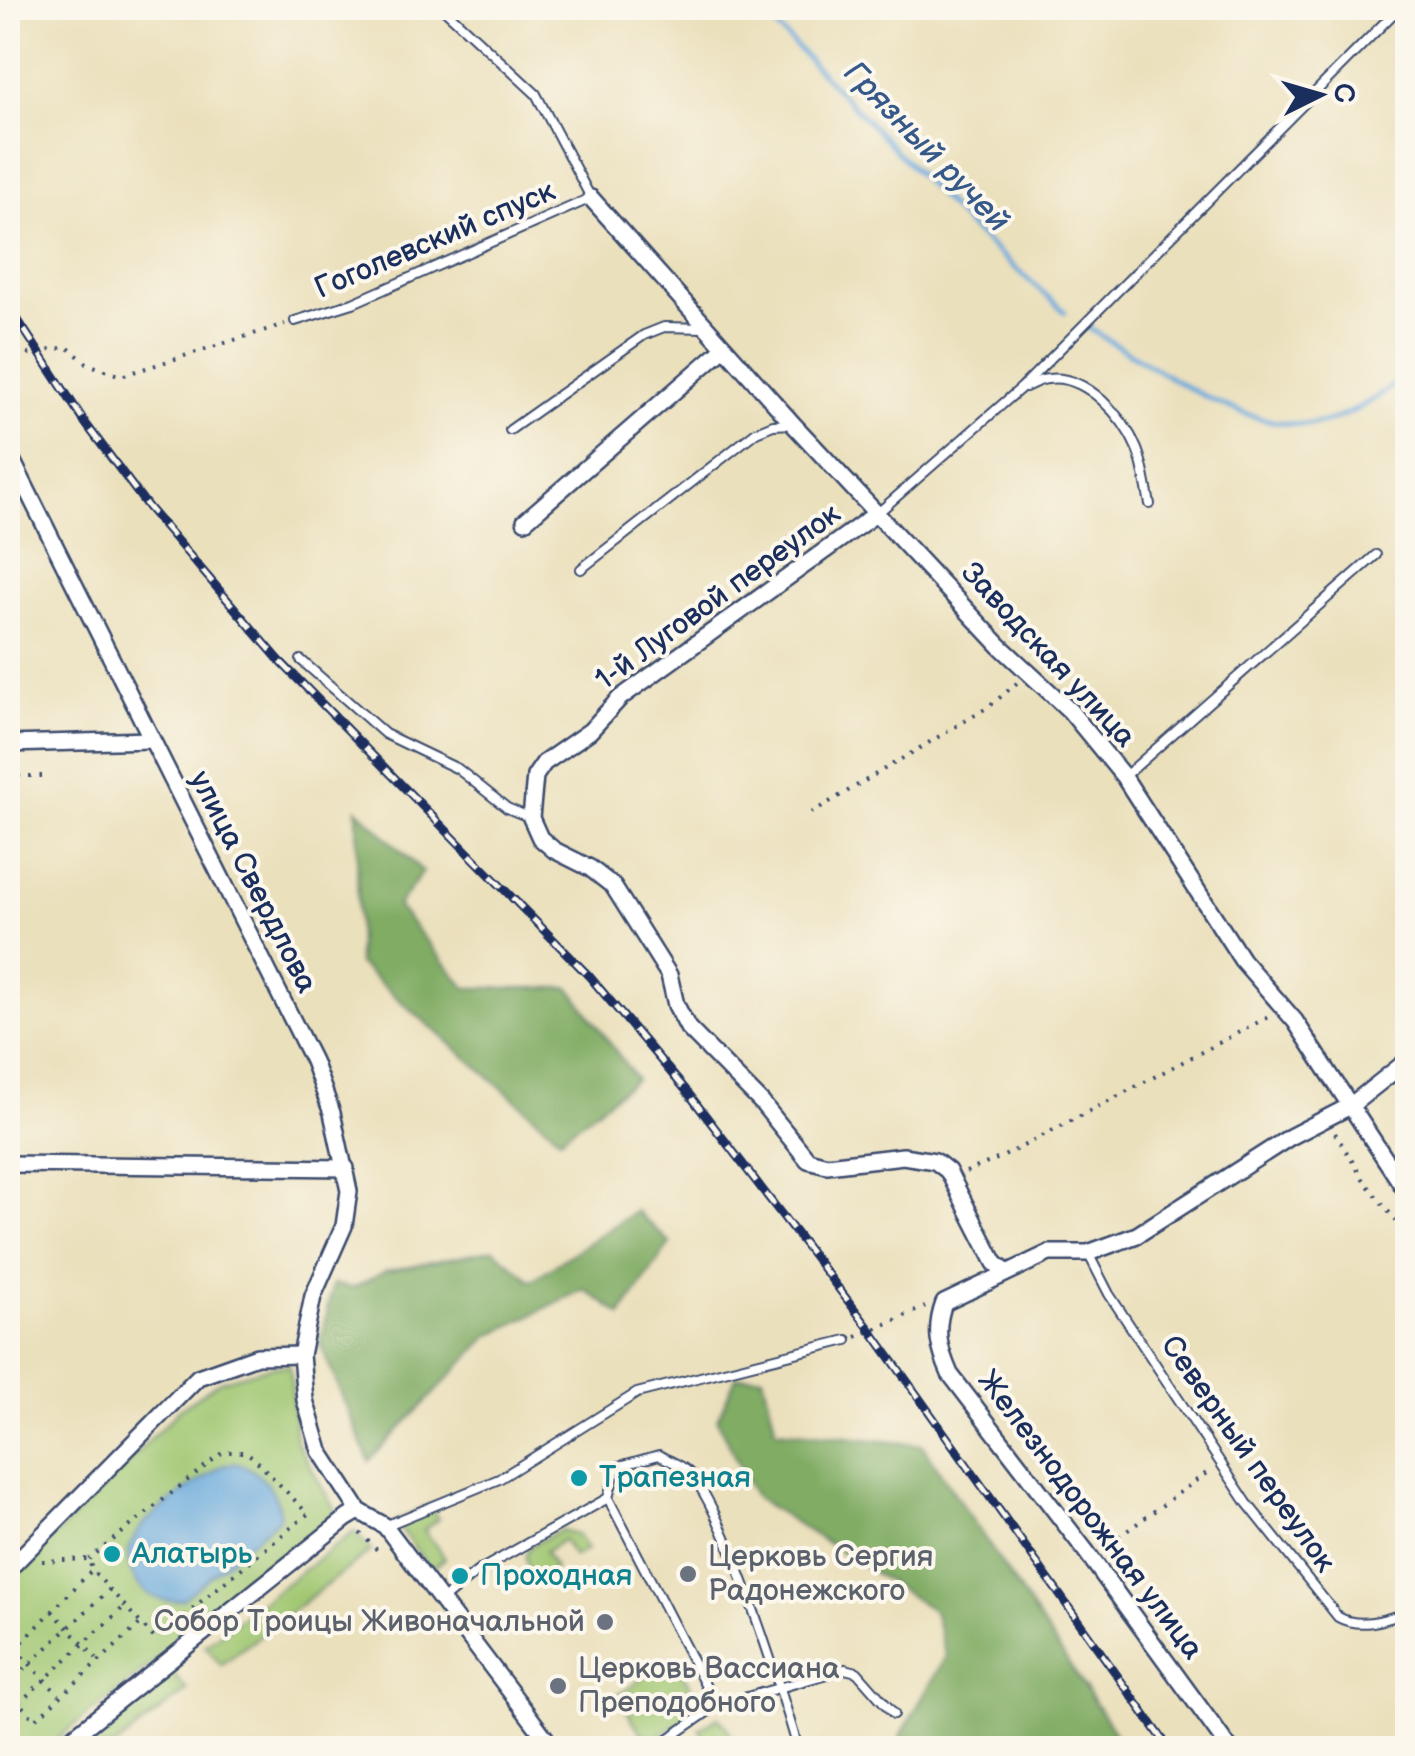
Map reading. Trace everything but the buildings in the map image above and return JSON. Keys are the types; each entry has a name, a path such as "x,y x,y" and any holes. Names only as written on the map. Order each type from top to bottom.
{"street":[{"name":"Заводская улица","path":"591,198 793,424 1028,672 1070,711 1124,776 1242,960 1284,1008 1408,1194"},
{"path":"525,521 724,348"},
{"name":"улица Свердлова","path":"8,452 313,1061 332,1113 346,1168 348,1208 313,1296 301,1354 311,1428 320,1451 359,1511"},
{"name":"1-й Луговой переулок","path":"531,818 535,776 544,764 590,731 620,698 878,513"},
{"path":"8,744 151,740"},
{"path":"531,818 540,838 554,850 590,868 613,886 669,975 676,1005 688,1028 762,1103 808,1160 827,1165 903,1156 935,1160 952,1178 994,1262 1006,1272"},
{"path":"944,1303 1049,1253 1088,1253 1137,1235 1290,1137 1350,1106 1408,1060"},
{"path":"8,1164 346,1168"},
{"name":"Железнодорожная улица","path":"944,1303 938,1320 938,1347 950,1374 1229,1748"},
{"path":"12,1566 198,1377 257,1356 301,1354"},
{"path":"59,1748 359,1511 385,1526 553,1748"}],"lane":[{"path":"442,8 536,94 591,198"},
{"path":"878,513 1021,388 1400,8"},
{"name":"Гоголевский спуск","path":"295,321 353,303 591,198"},
{"path":"510,430 644,335 664,328 707,328"},
{"path":"1021,388 1048,378 1072,382 1099,398 1126,426 1139,454 1150,504"},
{"path":"582,568 756,432 773,425 793,424"},
{"path":"1124,776 1376,555"},
{"path":"301,660 385,734 458,769 507,808 531,818"},
{"name":"Северный переулок","path":"1088,1253 1109,1294 1247,1504 1338,1617 1347,1622 1372,1622 1408,1612"},
{"path":"385,1526 499,1479 637,1393 846,1340"},
{"path":"716,1706 608,1498 616,1467 659,1456 688,1470 714,1509 798,1748"},
{"path":"442,1602 478,1572 608,1498"},
{"path":"655,1748 716,1706 845,1669 857,1672 894,1714"}],"path":[{"path":"8,354 12,357 67,347 88,364 121,376 295,321"},
{"path":"811,812 990,706 1028,672"},
{"path":"8,776 49,776"},
{"path":"952,1178 1004,1156 1284,1008"},
{"path":"1327,1120 1364,1182 1408,1236"},
{"path":"846,1340 934,1302 944,1303"},
{"path":"12,1566 89,1559 222,1452 245,1452 308,1514 155,1639 92,1570 89,1559"},
{"path":"1090,1558 1221,1463"},
{"path":"168,1494 173,1501"},
{"path":"8,1658 92,1570"},
{"path":"8,1684 110,1590"},
{"path":"18,1703 125,1606"},
{"path":"52,1611 99,1662"},
{"path":"8,1691 35,1720 141,1623"},
{"path":"8,1641 60,1696"},
{"path":"8,1739 16,1748"}],"green space":[{"path":"357,809 423,872 397,906 466,988 570,988 636,1079 560,1138 358,964"},
{"path":"636,1211 670,1243 621,1315 584,1289 489,1336 369,1461 320,1343 333,1284 353,1288 386,1271 494,1249 531,1281"},
{"path":"274,1366 290,1366 296,1441 335,1510 328,1525 46,1748 8,1748 8,1583 181,1408 220,1381"},
{"path":"763,1376 776,1430 922,1445 1125,1748 894,1748 946,1656 934,1611 755,1497 717,1420 736,1377"},
{"path":"430,1505 438,1519 424,1530 445,1558 431,1570 395,1522"},
{"path":"561,1530 577,1534 587,1549 574,1556 563,1540 545,1552 555,1568 535,1580 526,1560 529,1548"},
{"path":"355,1531 371,1551 221,1665 205,1645"},
{"path":"673,1658 696,1696 694,1713 654,1739 641,1733 617,1695"},
{"path":"172,1672 187,1690 113,1748 78,1748"},
{"path":"718,1717 736,1748 710,1748 699,1729"}],"water":[{"path":"234,1463 251,1470 266,1483 276,1500 279,1518 183,1599 165,1600 149,1594 129,1567 129,1549 138,1532 170,1502 222,1466"}],"waterway":[{"name":"Грязный ручей","path":"759,8 970,228 1065,312"},
{"name":"Грязный ручей","path":"1088,328 1204,396 1268,420 1299,424 1328,421 1360,407 1408,374"}],"railway":[{"path":"8,305 86,424 148,507 279,660 589,976 685,1089 872,1332 1169,1748"}],"place":[{"name":"Трапезная","path":"579,1478"},
{"name":"Алатырь","path":"112,1554"},
{"name":"Церковь Сергия Радонежского","path":"688,1574"},
{"name":"Проходная","path":"460,1576"},
{"name":"Собор Троицы Живоначальной","path":"605,1622"},
{"name":"Церковь Вассиана Преподобного","path":"558,1686"}]}
